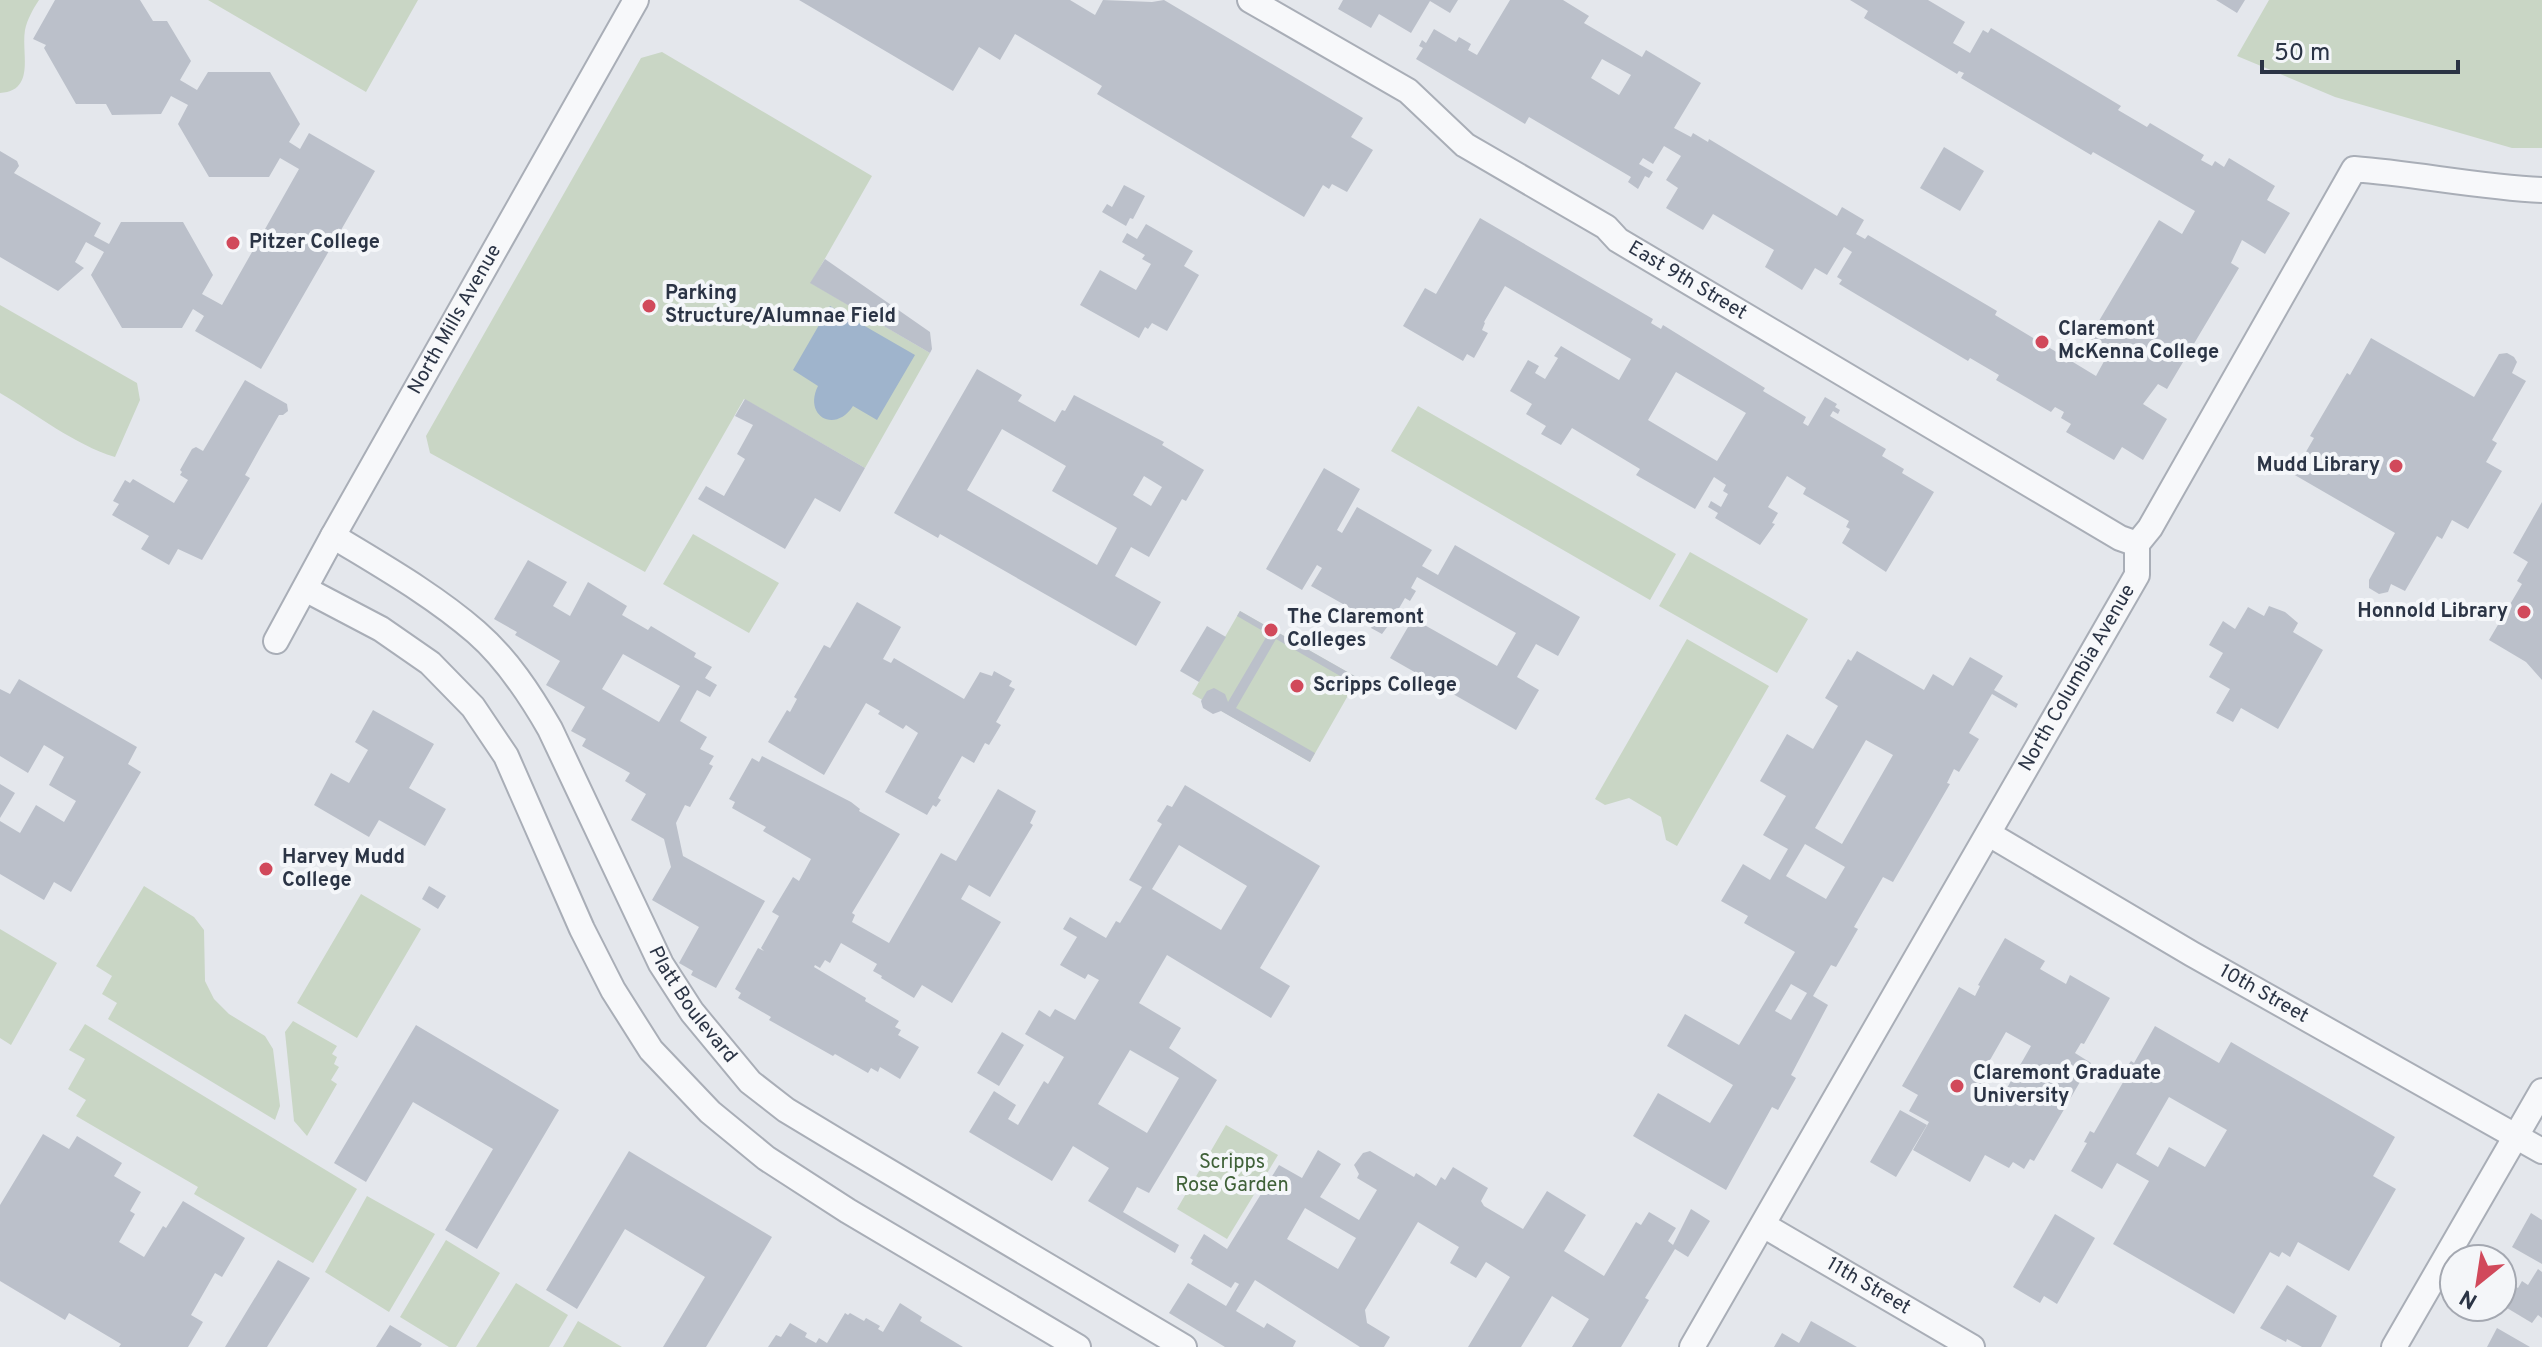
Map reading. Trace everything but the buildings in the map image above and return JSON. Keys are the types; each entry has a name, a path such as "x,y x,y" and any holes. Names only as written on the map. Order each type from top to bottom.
{"street":[{"name":"North Mills Avenue","path":"276,641 636,0"},
{"name":"East 9th Street","path":"1250,0 1408,91 1465,145 1606,227 1618,240 2120,538 2137,544"},
{"name":"North Columbia Avenue","path":"1692,1347 2137,575 2137,544 2150,528 2354,169 2409,173 2492,188 2542,190"},
{"name":"Platt Boulevard","path":"333,536 419,589 477,633 517,677 550,729 661,964 692,1012 750,1082 813,1126 1184,1347"},
{"path":"305,589 381,629 430,663 473,707 506,756 582,929 613,990 651,1050 710,1112 766,1158 848,1211 1078,1347"},
{"name":"10th Street","path":"1989,834 2192,954 2542,1151"},
{"path":"2394,1347 2542,1091"},
{"name":"11th Street","path":"1763,1225 1972,1347"}],"green space":[{"path":"0,0 39,0 25,30 23,78 19,86 0,93"},
{"path":"208,0 418,0 366,92"},
{"path":"2269,0 2542,0 2542,148 2512,148 2335,97 2237,56"},
{"name":"Parking Structure/Alumnae Field","path":"662,52 872,176 811,283 930,353 865,468 744,399 645,572 430,453 426,436 641,58"},
{"path":"0,305 137,383 140,400 115,457 70,437 0,393"},
{"path":"1418,406 1676,554 1650,600 1391,451"},
{"path":"693,534 779,583 749,633 663,584"},
{"path":"1690,552 1808,619 1777,673 1659,606"},
{"path":"1240,611 1358,678 1310,762 1192,694"},
{"path":"1687,639 1769,686 1677,846 1666,840 1661,817 1629,798 1605,805 1595,799"},
{"path":"144,886 194,917 204,930 205,981 214,999 229,1014 265,1036 273,1049 280,1106 275,1120 108,1019 117,1003 102,994 112,976 96,966"},
{"path":"361,894 421,929 357,1038 297,1003"},
{"path":"0,929 57,963 11,1045 0,1038"},
{"path":"293,1021 337,1046 332,1054 337,1057 334,1064 339,1067 331,1080 337,1084 307,1136 294,1121 285,1032"},
{"path":"85,1024 357,1189 313,1263 194,1194 198,1187 76,1116 86,1100 68,1089 85,1059 69,1050"},
{"name":"Scripps Rose Garden","path":"1226,1125 1278,1155 1227,1239 1177,1209"},
{"path":"367,1196 435,1234 389,1312 325,1272"},
{"path":"446,1240 500,1273 456,1347 449,1347 400,1317"},
{"path":"516,1283 568,1315 549,1347 476,1347"},
{"path":"578,1321 622,1347 563,1347"}],"water":[{"path":"830,306 915,355 877,420 853,406 838,419 823,418 815,406 818,386 793,370"}],"place":[{"name":"Pitzer College","path":"233,243"},
{"name":"Parking Structure/Alumnae Field","path":"649,306"},
{"name":"Claremont McKenna College","path":"2042,342"},
{"name":"Mudd Library","path":"2396,466"},
{"name":"Honnold Library","path":"2524,612"},
{"name":"The Claremont Colleges","path":"1271,630"},
{"name":"Scripps College","path":"1297,686"},
{"name":"Harvey Mudd College","path":"266,869"},
{"name":"Claremont Graduate University","path":"1957,1086"}]}
